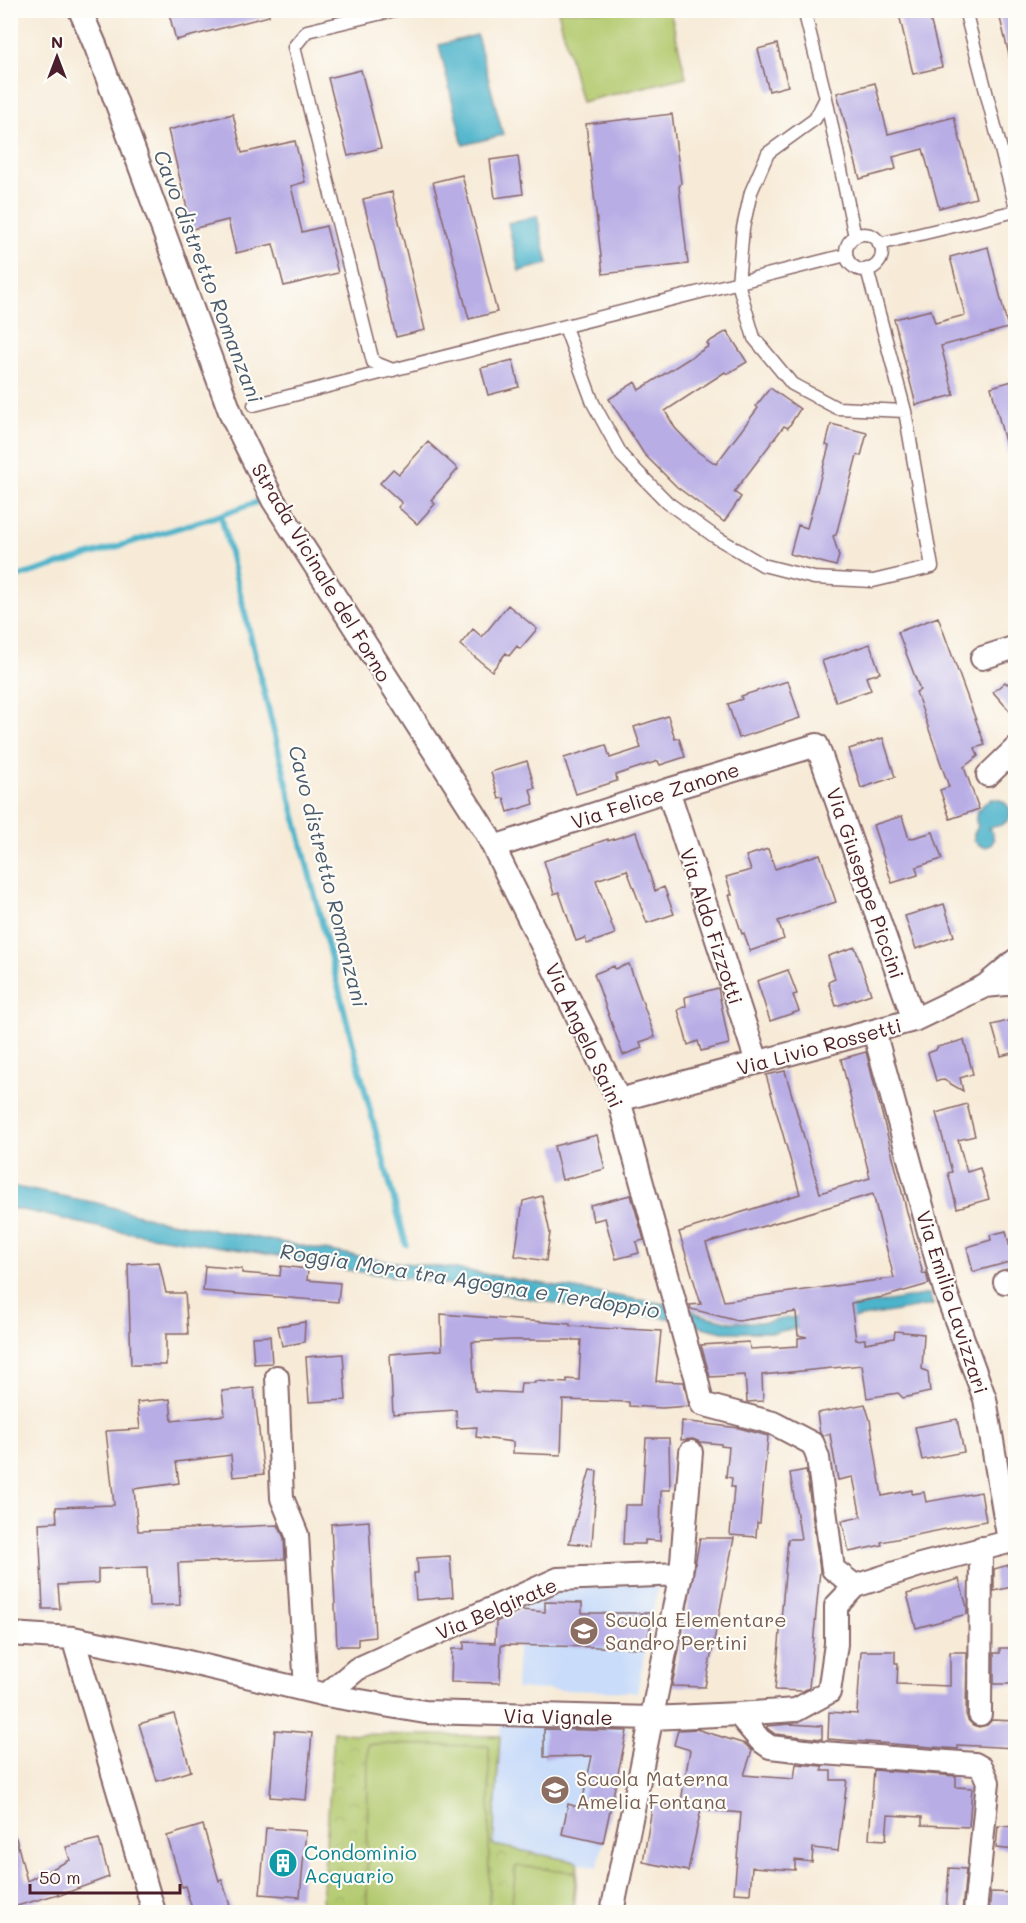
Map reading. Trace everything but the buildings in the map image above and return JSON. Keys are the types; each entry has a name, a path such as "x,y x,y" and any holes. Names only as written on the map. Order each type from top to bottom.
{"street":[{"name":"Strada Vicinale del Forno","path":"80,10 96,47 232,417 271,495 494,847"},
{"path":"982,658 1016,646"},
{"name":"Via Felice Zanone","path":"494,847 668,790 817,745"},
{"name":"Via Giuseppe Piccini","path":"817,745 914,1020"},
{"path":"988,775 1016,748"},
{"name":"Via Aldo Fizzotti","path":"668,790 757,1062"},
{"name":"Via Angelo Saini","path":"494,847 619,1100 702,1404 772,1423 813,1444 818,1458 833,1569 855,1586"},
{"path":"985,986 1016,960"},
{"name":"Via Livio Rossetti","path":"619,1100 914,1020 985,986 1016,983"},
{"name":"Via Emilio Lavizzari","path":"874,1031 945,1290 985,1399 1012,1541"},
{"path":"277,1377 282,1498 297,1535 316,1693"},
{"path":"612,1912 681,1574 691,1452"},
{"path":"855,1586 920,1565 1012,1541"},
{"path":"980,1714 981,1548"},
{"name":"Via Belgirate","path":"316,1693 357,1669 558,1579 681,1574"},
{"name":"Via Vignale","path":"10,1634 73,1638 175,1659 316,1693 425,1712 652,1718 738,1714 796,1710 829,1692 836,1644 836,1606 855,1586"},
{"path":"73,1638 153,1912"},
{"path":"738,1714 760,1740 770,1747 975,1764 982,1768 988,1782 975,1912"}],"lane":[{"path":"393,370 373,362 294,47 307,31 395,10"},
{"path":"804,10 826,98 855,237"},
{"path":"879,243 1016,209 965,10"},
{"path":"826,98 814,119 768,153 751,192 743,228 738,283 754,338 792,384 837,408 905,411"},
{"path":"865,234 879,243 881,249 879,261 875,266 859,269 849,263 846,247 855,237 865,234"},
{"path":"254,405 846,255"},
{"path":"565,327 593,403 622,456 668,503 714,536 763,565 814,578 873,581 932,567 905,411 867,269"}],"shaded area":[{"name":"Scuola Elementare Sandro Pertini","path":"659,1581 637,1692 516,1689 520,1606 561,1589"},
{"name":"Scuola Materna Amelia Fontana","path":"501,1723 627,1727 598,1867 493,1845"}],"green space":[{"path":"558,11 670,11 686,77 581,102"},
{"path":"334,1731 354,1734 500,1736 493,1845 578,1862 574,1912 326,1912 322,1899"},
{"path":"368,1744 489,1746 489,1912 367,1912"},
{"path":"516,1866 576,1872 572,1912 511,1912"}],"water":[{"path":"477,35 503,135 463,145 439,45"},
{"path":"537,216 548,264 519,271 508,223"},
{"path":"992,799 1003,801 1009,808 1010,816 1001,825 989,828 993,842 983,846 974,840 978,826 976,818 981,807"},
{"name":"Roggia Mora tra Agogna e Terdoppio","path":"10,1186 97,1203 153,1219 386,1261 450,1268 670,1305 673,1319 590,1309 106,1229 11,1208"},
{"path":"929,1294 933,1305 775,1332 723,1332 685,1323 684,1307 699,1314 731,1322 765,1322"}],"waterway":[{"name":"Cavo distretto Romanzani","path":"221,515 268,498"},
{"name":"Cavo distretto Romanzani","path":"10,579 221,515 311,880 406,1244"}],"place":[{"name":"Scuola Elementare Sandro Pertini","path":"584,1631"},
{"name":"Scuola Materna Amelia Fontana","path":"555,1790"},
{"name":"Condominio Acquario","path":"283,1863"}]}
